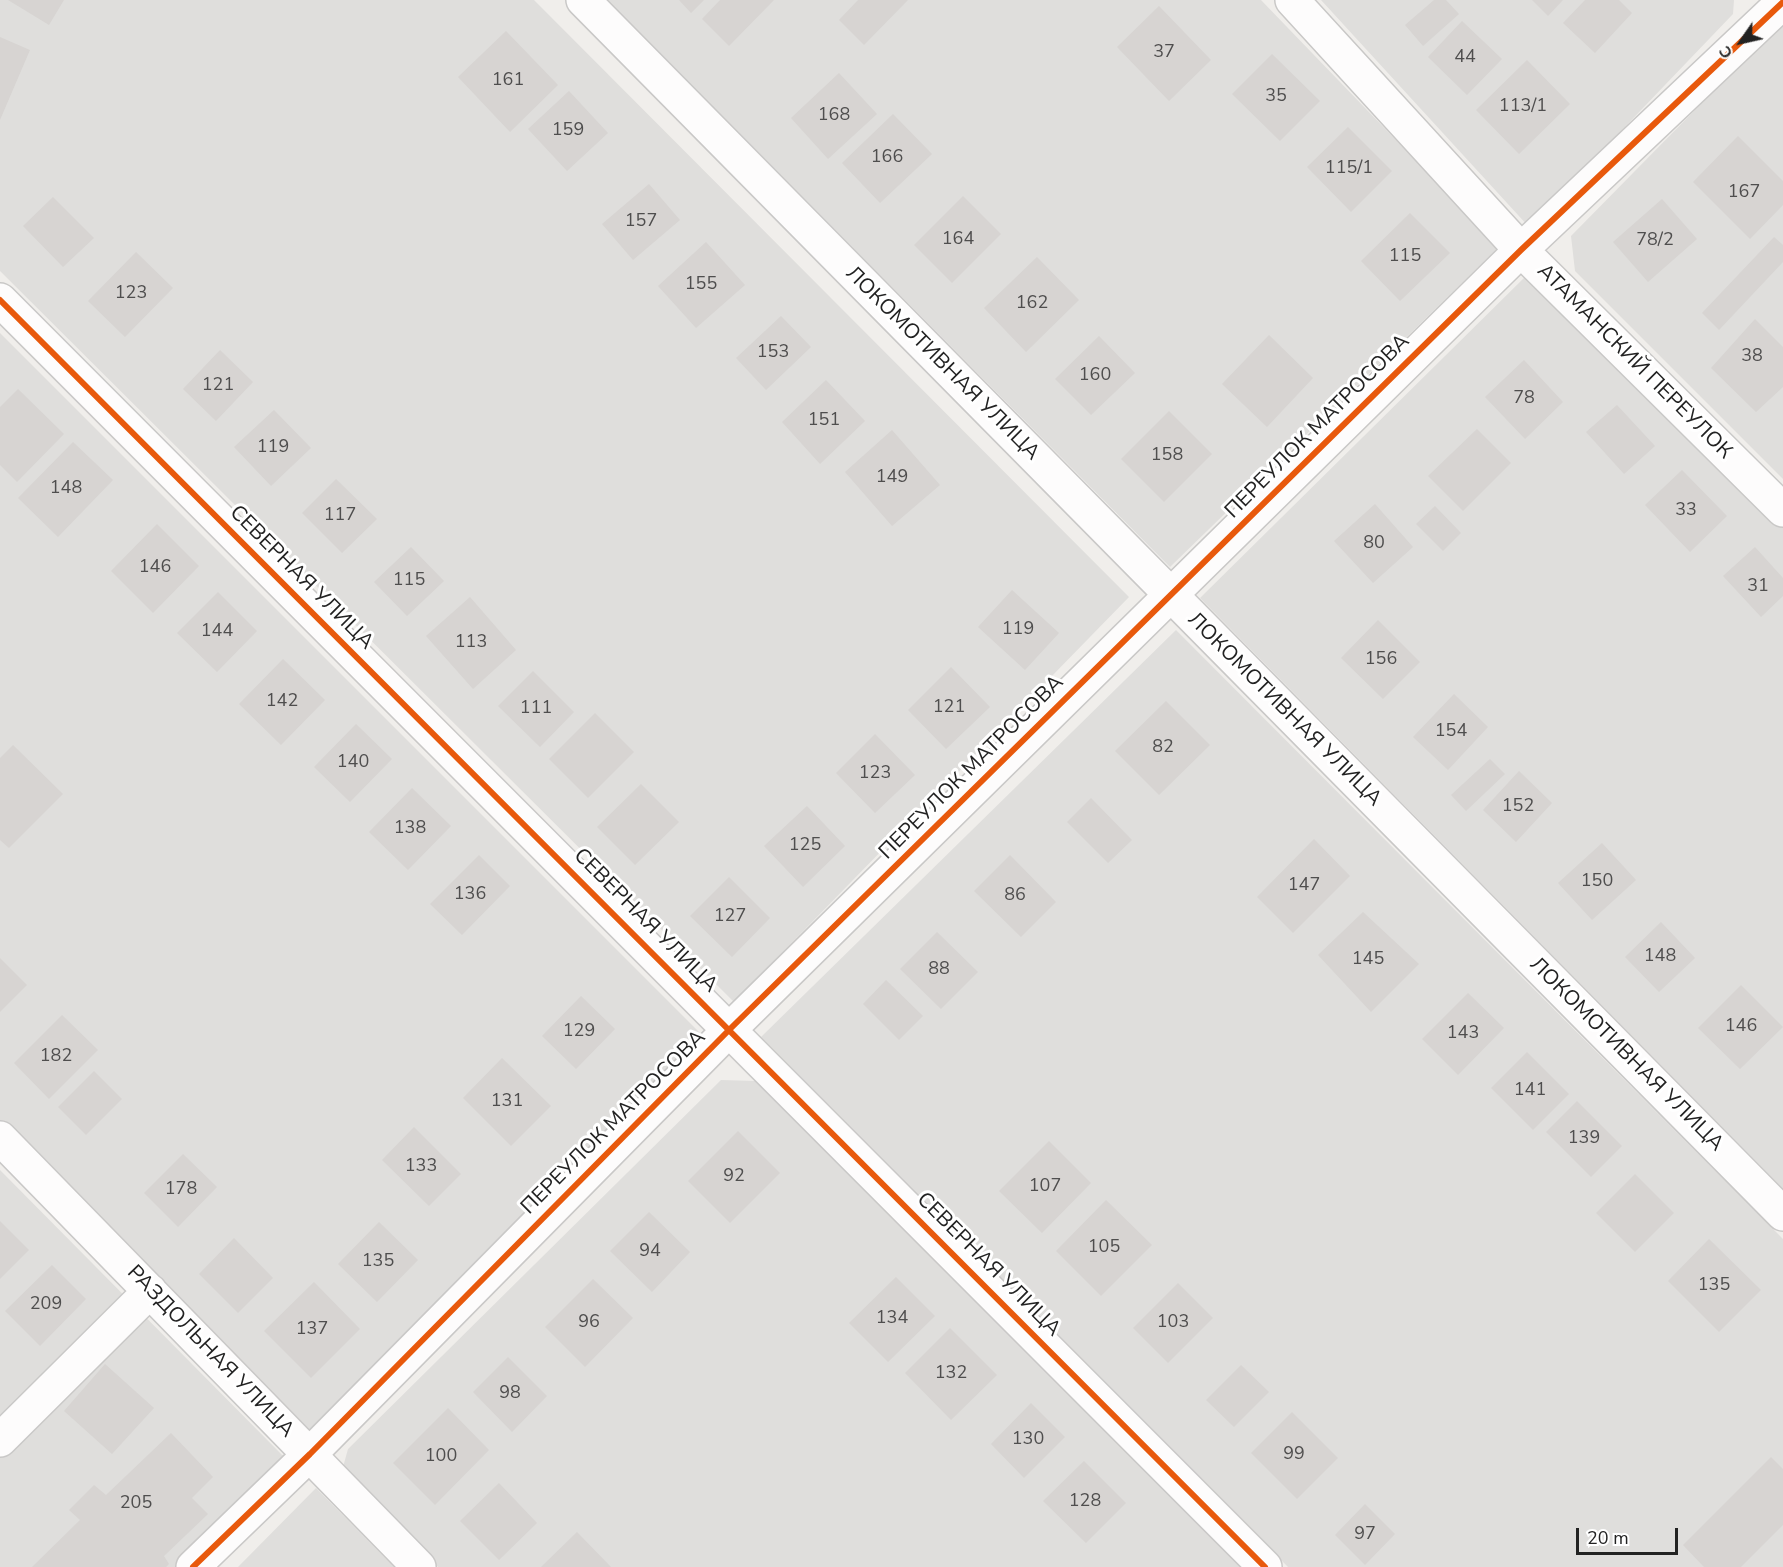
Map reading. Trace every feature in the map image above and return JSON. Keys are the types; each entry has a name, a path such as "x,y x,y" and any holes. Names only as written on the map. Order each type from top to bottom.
{"street":[{"name":"ЛОКОМОТИВНАЯ УЛИЦА","path":"583,0 1783,1214"},
{"name":"АТАМАНСКИЙ ПЕРЕУЛОК","path":"1292,0 1521,250 1783,510"},
{"name":"ПЕРЕУЛОК МАТРОСОВА","path":"193,1567 310,1454 730,1029 1521,250 1783,2"},
{"name":"СЕВЕРНАЯ УЛИЦА","path":"0,300 1265,1567"},
{"name":"РАЗДОЛЬНАЯ УЛИЦА","path":"0,1138 419,1567"},
{"path":"0,1440 150,1291"}],"shaded area":[{"path":"0,0 534,0 1129,597 734,1002 0,271"},
{"path":"607,0 1261,0 1499,247 1170,567"},
{"path":"1321,0 1734,0 1733,14 1529,227"},
{"path":"1783,25 1783,479 1575,271 1571,236 1755,49"},
{"path":"1528,274 1783,527 1783,1189 1200,598"},
{"path":"0,333 700,1033 315,1436 0,1122"},
{"path":"1176,630 1783,1239 1783,1567 1288,1567 761,1037"},
{"path":"721,1080 755,1081 1244,1567 438,1567 343,1467 348,1449"},
{"path":"0,1170 287,1460 180,1567 0,1567"},
{"path":"316,1488 394,1567 238,1567"}],"building":[{"path":"8,0 64,0 49,25"},
{"path":"679,0 704,0 691,13"},
{"path":"720,0 774,0 729,46 702,19"},
{"path":"858,0 908,0 864,45 839,20"},
{"path":"1434,0 1446,0 1459,14 1423,46 1405,25"},
{"path":"1532,0 1563,0 1548,16"},
{"path":"1585,0 1619,0 1632,13 1595,53 1563,23"},
{"path":"1159,6 1211,60 1169,101 1117,47"},
{"path":"1462,21 1502,59 1467,95 1428,57"},
{"path":"506,31 558,85 510,132 458,77"},
{"path":"0,37 30,50 0,120"},
{"path":"1272,54 1320,101 1280,141 1232,94"},
{"path":"1527,60 1570,104 1519,154 1476,110"},
{"path":"839,73 877,114 828,159 791,118"},
{"path":"569,91 608,133 567,171 528,129"},
{"path":"893,114 932,154 880,203 842,163"},
{"path":"1348,127 1392,171 1351,212 1307,167"},
{"path":"1738,136 1783,181 1783,205 1750,239 1693,182"},
{"path":"649,184 680,220 633,260 602,224"},
{"path":"963,196 1001,234 952,283 914,245"},
{"path":"53,197 94,238 63,267 23,226"},
{"path":"1662,199 1697,239 1648,282 1613,242"},
{"path":"1410,213 1450,253 1400,301 1361,261"},
{"path":"1774,237 1783,245 1783,262 1719,330 1702,313"},
{"path":"706,242 745,285 696,328 658,286"},
{"path":"136,252 173,288 125,337 88,301"},
{"path":"1037,257 1079,300 1026,352 984,308"},
{"path":"781,316 811,347 766,390 736,358"},
{"path":"1755,319 1783,347 1783,387 1756,412 1711,368"},
{"path":"1269,335 1313,378 1267,427 1222,384"},
{"path":"1099,336 1135,373 1091,415 1055,379"},
{"path":"220,350 253,382 216,421 183,389"},
{"path":"1524,360 1563,402 1525,439 1485,397"},
{"path":"826,380 865,421 820,464 782,422"},
{"path":"18,389 64,434 17,482 0,465 0,407"},
{"path":"1617,405 1655,446 1624,474 1586,432"},
{"path":"274,410 311,448 271,486 234,447"},
{"path":"1169,411 1212,454 1164,502 1121,459"},
{"path":"1477,429 1511,463 1463,511 1428,476"},
{"path":"892,430 940,485 892,526 845,472"},
{"path":"73,442 113,480 58,537 18,498"},
{"path":"1682,470 1727,516 1690,552 1645,505"},
{"path":"336,479 377,519 342,553 302,513"},
{"path":"1375,504 1413,547 1373,583 1334,541"},
{"path":"1435,506 1461,533 1443,551 1416,524"},
{"path":"157,524 199,566 153,613 111,571"},
{"path":"411,547 444,581 407,616 374,582"},
{"path":"1755,547 1783,578 1783,596 1761,617 1723,576"},
{"path":"1012,590 1059,633 1025,670 978,627"},
{"path":"218,592 257,631 217,672 177,633"},
{"path":"470,597 516,650 473,689 426,636"},
{"path":"1378,620 1420,662 1383,699 1341,658"},
{"path":"283,659 325,700 281,745 239,704"},
{"path":"951,667 990,707 946,749 908,710"},
{"path":"533,671 574,712 540,747 498,706"},
{"path":"1454,694 1488,727 1448,770 1413,737"},
{"path":"1166,701 1210,745 1159,795 1115,751"},
{"path":"595,713 634,752 588,798 549,759"},
{"path":"356,724 392,759 350,802 314,767"},
{"path":"875,734 915,775 875,813 836,773"},
{"path":"13,745 63,794 9,848 0,840 0,758"},
{"path":"1490,759 1505,774 1466,811 1451,795"},
{"path":"1519,771 1552,803 1516,842 1483,810"},
{"path":"641,784 679,822 635,865 597,827"},
{"path":"412,788 451,826 408,870 369,832"},
{"path":"1091,798 1132,840 1108,863 1067,822"},
{"path":"807,806 845,846 803,887 764,846"},
{"path":"1314,839 1350,876 1293,933 1257,897"},
{"path":"1602,843 1636,880 1592,920 1558,883"},
{"path":"479,855 510,886 462,935 430,904"},
{"path":"1010,855 1056,902 1021,937 974,891"},
{"path":"729,877 770,918 732,957 690,916"},
{"path":"1363,912 1419,964 1371,1012 1318,955"},
{"path":"1661,922 1695,958 1659,992 1625,957"},
{"path":"937,932 978,972 941,1009 900,969"},
{"path":"0,958 27,985 0,1012"},
{"path":"886,980 923,1016 899,1040 863,1004"},
{"path":"1741,985 1783,1027 1740,1069 1698,1028"},
{"path":"1468,993 1504,1028 1458,1075 1422,1039"},
{"path":"581,996 615,1029 576,1069 542,1036"},
{"path":"62,1015 98,1050 49,1099 14,1063"},
{"path":"1527,1052 1569,1094 1533,1130 1491,1088"},
{"path":"502,1058 551,1106 511,1146 463,1098"},
{"path":"94,1071 122,1099 86,1135 58,1107"},
{"path":"1577,1101 1622,1146 1591,1177 1546,1132"},
{"path":"414,1127 461,1174 429,1206 382,1160"},
{"path":"738,1131 780,1173 730,1223 688,1181"},
{"path":"1049,1141 1091,1183 1042,1233 999,1191"},
{"path":"183,1154 217,1187 178,1227 144,1193"},
{"path":"1635,1174 1674,1213 1635,1252 1596,1213"},
{"path":"1106,1200 1152,1245 1101,1296 1056,1251"},
{"path":"649,1212 690,1252 652,1292 610,1251"},
{"path":"0,1221 29,1250 0,1279"},
{"path":"379,1222 418,1260 377,1302 338,1264"},
{"path":"234,1238 273,1278 238,1313 199,1274"},
{"path":"1709,1239 1761,1290 1719,1332 1668,1281"},
{"path":"52,1265 86,1299 40,1346 5,1311"},
{"path":"896,1277 935,1316 888,1362 849,1323"},
{"path":"593,1279 633,1318 585,1367 545,1327"},
{"path":"314,1282 360,1329 311,1378 264,1331"},
{"path":"1178,1283 1213,1318 1168,1363 1133,1328"},
{"path":"950,1328 997,1375 951,1420 905,1373"},
{"path":"508,1357 547,1396 512,1432 473,1392"},
{"path":"105,1364 154,1408 112,1454 64,1411"},
{"path":"1241,1365 1269,1392 1234,1427 1206,1400"},
{"path":"1031,1403 1065,1437 1024,1478 991,1444"},
{"path":"448,1408 489,1450 435,1505 393,1463"},
{"path":"1292,1412 1338,1458 1297,1499 1251,1453"},
{"path":"171,1433 213,1477 192,1498 208,1514 164,1556 169,1564 166,1567 32,1567 80,1520 69,1510 94,1485 106,1495"},
{"path":"1771,1457 1783,1469 1783,1525 1741,1567 1704,1567 1683,1545"},
{"path":"1084,1461 1126,1503 1086,1543 1043,1501"},
{"path":"499,1483 537,1523 499,1560 460,1521"},
{"path":"1365,1504 1395,1534 1365,1565 1335,1535"},
{"path":"577,1532 611,1567 541,1567"}],"cycle path":[{"path":"193,1567 310,1454 730,1029 1521,250 1783,2"},
{"path":"0,300 1265,1567"}]}
